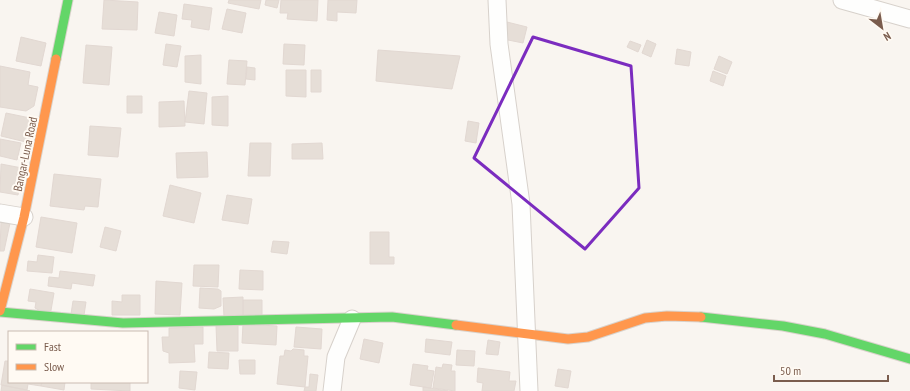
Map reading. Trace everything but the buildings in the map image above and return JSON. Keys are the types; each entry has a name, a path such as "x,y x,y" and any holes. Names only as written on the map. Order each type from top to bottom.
{"street":[{"name":"Bangar-Luna Road","path":"0,312 24,217 68,0"},
{"path":"497,0 499,44 521,204 529,391"},
{"path":"842,0 910,19"},
{"path":"0,213 24,217"},
{"path":"0,312 123,323 392,317 568,339 588,337 645,318 667,316 782,326 825,334 910,359"},
{"path":"332,391 336,357 352,319"}],"highlighted area":[{"path":"533,37 631,66 639,188 585,249 474,158"}],"traffic: fast":[{"path":"56,59 68,0"},
{"path":"0,312 123,323 392,317 456,325"},
{"path":"701,317 783,326 825,334 910,359"}],"traffic: slow":[{"path":"0,311 24,217 56,59"},
{"path":"456,325 568,339 588,337 645,318 667,316 701,317"}]}
